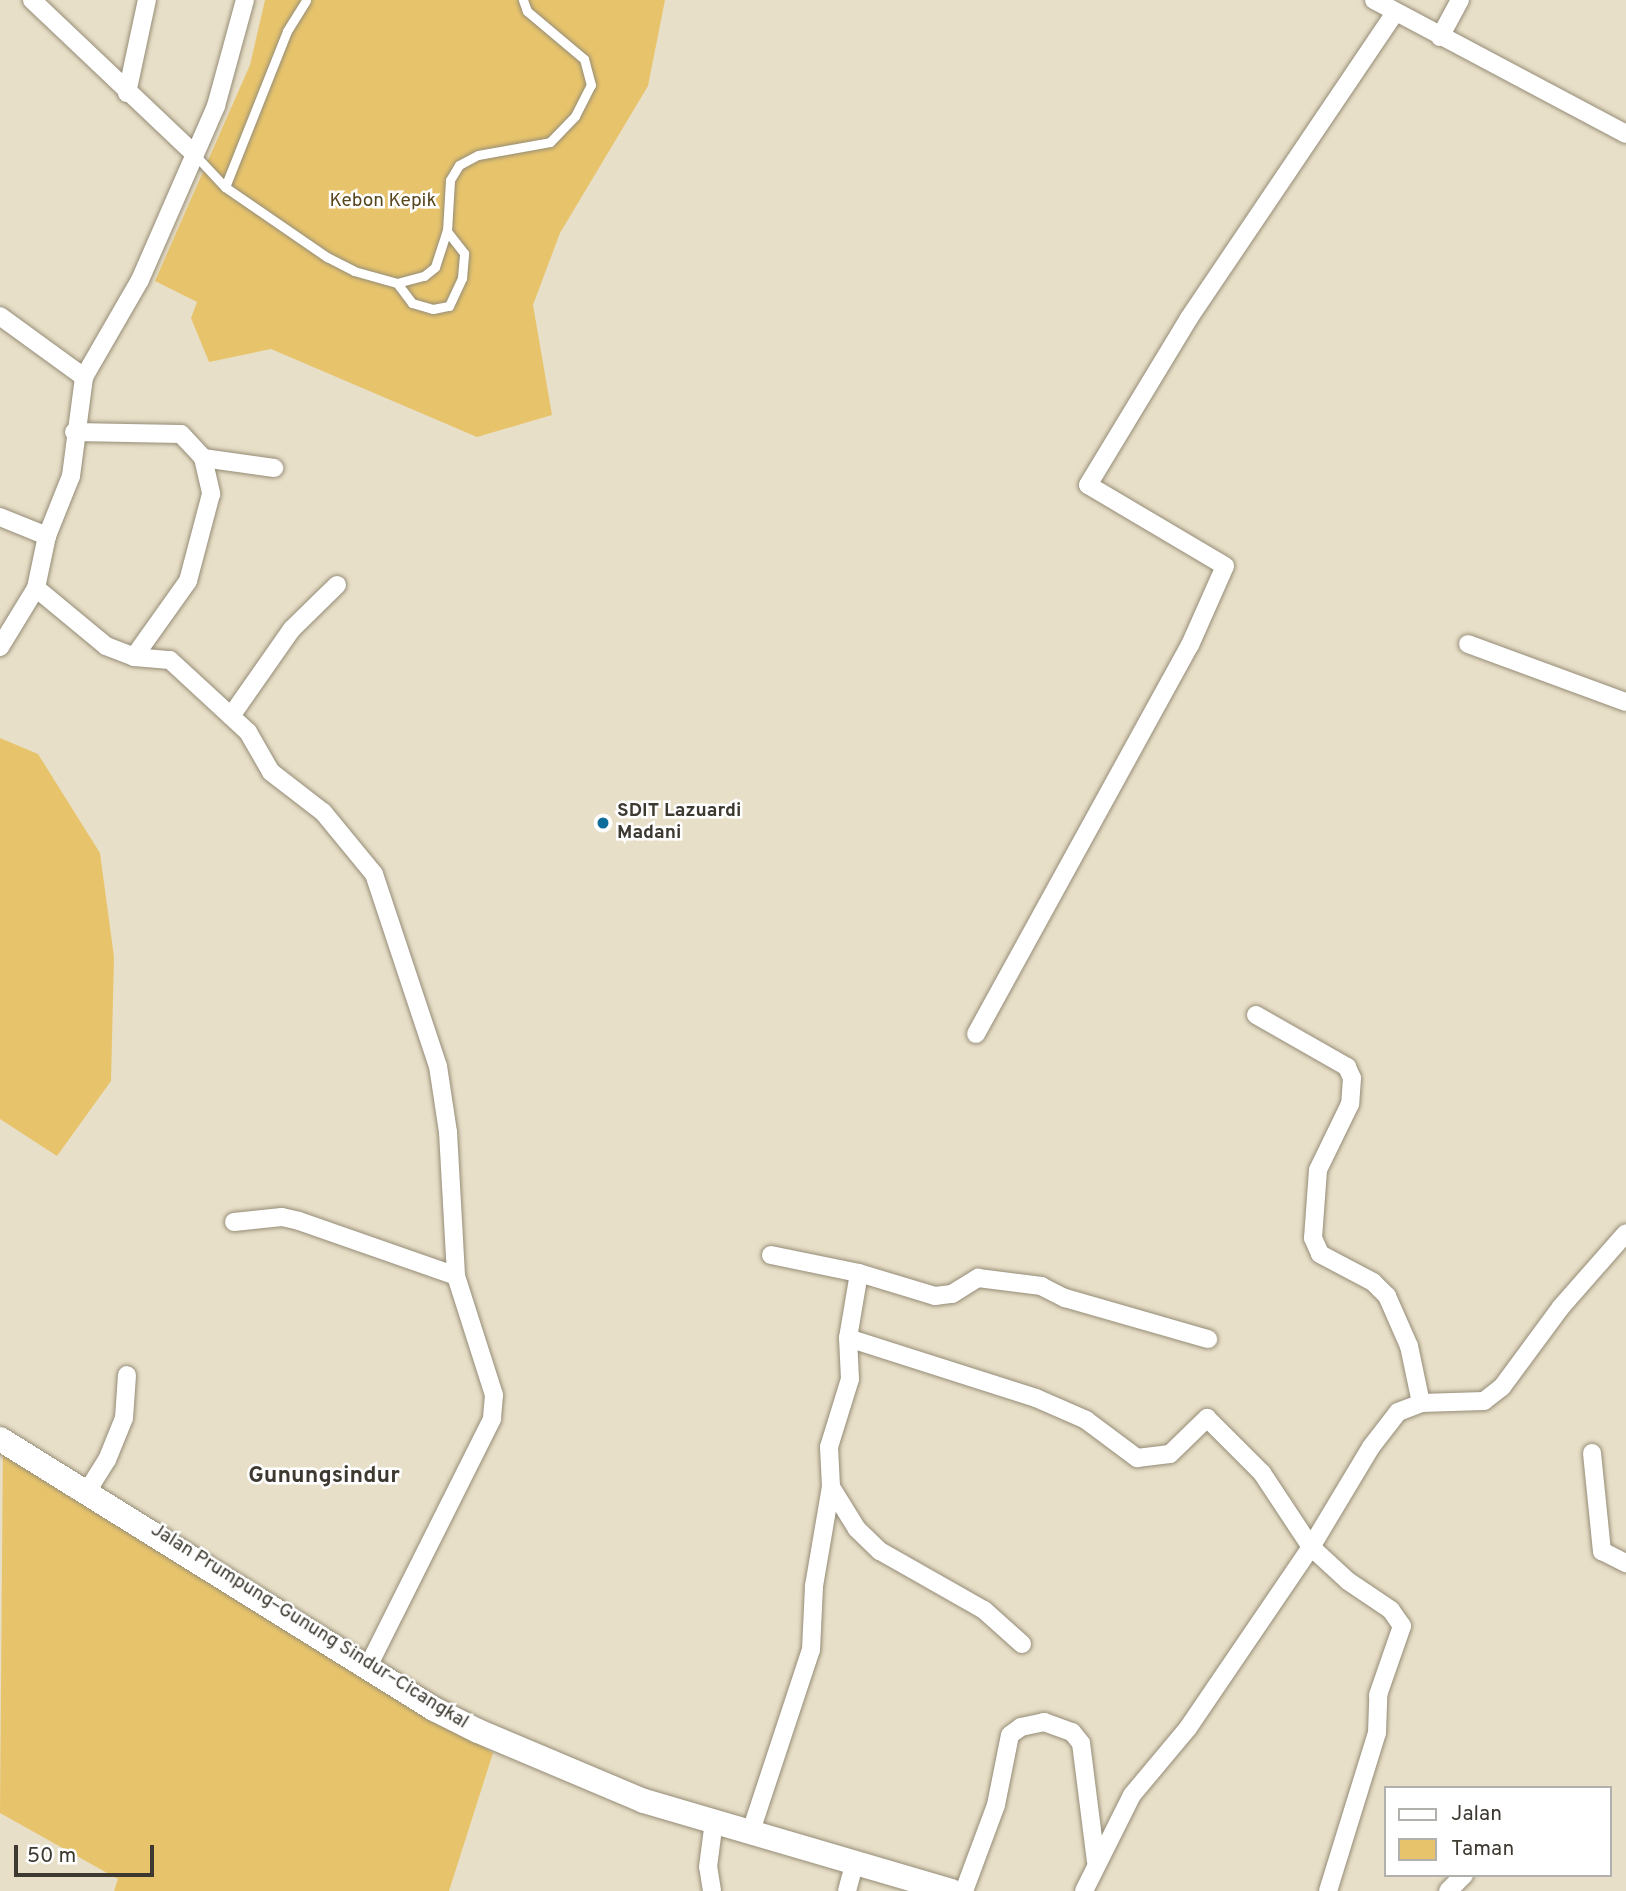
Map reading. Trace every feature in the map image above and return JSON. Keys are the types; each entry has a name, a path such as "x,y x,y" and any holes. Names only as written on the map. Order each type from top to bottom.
{"main road":[{"name":"Jalan Prumpung–Gunung Sindur–Cicangkal","path":"0,1439 88,1490 433,1709 563,1770 644,1801 951,1891"}],"street":[{"path":"33,0 127,93 193,153"},
{"path":"127,93 147,0"},
{"path":"0,647 36,588 47,536 71,476 74,432 84,377 140,280 193,153 216,106 245,0"},
{"path":"1374,0 1626,134"},
{"path":"1440,37 1461,0"},
{"path":"976,1034 1190,645 1225,566 1088,485 1189,318 1395,13"},
{"path":"0,316 84,377"},
{"path":"74,432 181,434 203,458 211,494 188,581 134,657"},
{"path":"203,458 274,468"},
{"path":"0,517 47,536"},
{"path":"231,716 292,629 337,585"},
{"path":"36,588 106,646 134,657 170,660 248,732 271,772 323,812 374,874 438,1066 448,1132 456,1276 494,1395 492,1419 368,1667"},
{"path":"1468,644 1626,702"},
{"path":"1256,1015 1348,1067 1352,1078 1350,1104 1318,1170 1313,1238 1320,1254 1373,1282 1387,1296 1409,1346 1421,1403"},
{"path":"234,1222 282,1217 299,1221 456,1276"},
{"path":"1084,1891 1096,1861 1132,1795 1188,1728 1311,1547 1371,1447 1398,1412 1421,1403 1484,1401 1502,1387 1561,1307 1626,1233"},
{"path":"771,1255 859,1273 935,1296 952,1294 978,1278 1041,1286 1065,1298 1208,1339"},
{"path":"751,1831 811,1650 814,1586 831,1487 829,1447 850,1379 848,1338 859,1273"},
{"path":"848,1338 1036,1398 1086,1420 1137,1458 1170,1454 1195,1435 1208,1418 1262,1473 1311,1547 1348,1581 1391,1610 1402,1626 1378,1695 1377,1733 1328,1891"},
{"path":"88,1490 107,1460 124,1418 127,1375"},
{"path":"1592,1453 1602,1551 1626,1563"},
{"path":"831,1487 857,1529 880,1550 984,1610 1022,1644"},
{"path":"964,1891 996,1805 1010,1735 1021,1727 1044,1722 1072,1732 1081,1743 1096,1861"},
{"path":"712,1891 708,1867 714,1821"},
{"path":"847,1891 855,1862"},
{"path":"1448,1891 1462,1877"}],"lane":[{"path":"225,187 287,31 306,0"},
{"path":"193,153 225,187 327,257 354,271 397,282 424,276 435,267 447,231 450,180 459,165 478,155 550,142 575,116 591,85 584,59 527,10 523,0"},
{"path":"397,282 412,303 433,309 449,306 462,278 464,253 447,231"}],"green space":[{"name":"Kebon Kepik","path":"265,0 665,0 648,86 560,233 533,305 552,415 477,437 271,349 209,362 191,318 197,302 155,281 250,65"},
{"path":"0,738 38,754 100,853 114,957 111,1081 57,1156 0,1119"},
{"path":"3,1438 493,1753 449,1891 114,1891 118,1879 0,1813"}],"place":[{"name":"SDIT Lazuardi Madani","path":"603,823"}],"district":[{"name":"Gunungsindur","path":"324,1477"}]}
